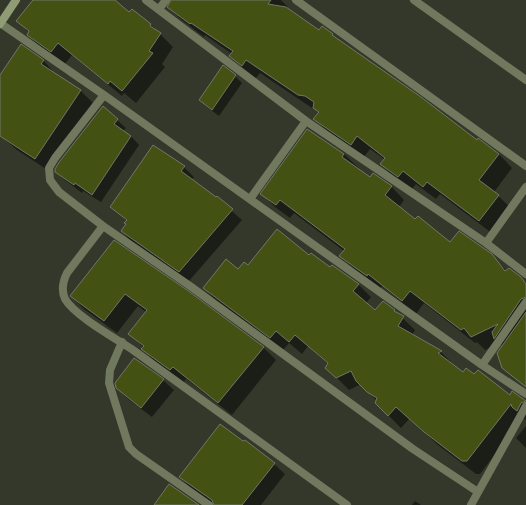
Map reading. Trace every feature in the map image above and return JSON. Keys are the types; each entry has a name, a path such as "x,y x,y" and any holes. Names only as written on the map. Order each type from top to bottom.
{"street":[{"path":"16,0 0,23 104,95 482,365 526,394"},
{"path":"146,0 306,121 486,243 526,274"},
{"path":"159,9 166,0"},
{"path":"296,0 526,166"},
{"path":"414,0 526,80"},
{"path":"104,95 55,158 49,168 50,180 59,192 103,226 190,286 414,449 478,492"},
{"path":"250,199 306,121"},
{"path":"486,243 526,186"},
{"path":"103,226 63,280 62,289 65,298 72,307 348,505"},
{"path":"482,365 526,302"},
{"path":"122,342 110,370 109,383 129,447 136,454 209,505"},
{"path":"471,505 526,406"}],"building":[{"path":"33,0 115,0 129,12 132,9 151,24 150,26 161,33 149,51 153,53 122,91 110,81 108,84 58,43 51,52 27,35 29,31 16,21"},
{"path":"171,0 271,0 268,4 286,7 319,30 322,26 333,34 332,35 421,97 477,140 478,138 499,154 479,180 499,195 479,221 427,182 423,187 403,171 398,177 380,164 385,158 357,136 351,145 313,119 319,112 313,108 314,102 305,96 298,95 246,60 242,66 229,56 233,51 191,23 190,24 167,7"},
{"path":"21,44 44,60 41,64 81,90 35,159 0,136 0,75"},
{"path":"223,65 236,75 212,110 199,100"},
{"path":"103,106 118,119 114,124 131,136 92,195 75,183 74,185 55,172 55,169"},
{"path":"307,129 344,154 342,157 370,177 373,173 392,186 385,195 415,219 418,216 450,242 459,231 492,254 505,271 509,268 521,277 526,284 526,297 521,299 494,339 492,332 498,324 471,337 464,328 461,330 410,291 402,301 368,274 367,276 339,256 345,249 280,200 276,205 260,194"},
{"path":"153,145 185,166 181,171 233,209 179,272 121,231 127,220 110,207"},
{"path":"277,229 309,255 311,253 330,267 332,265 359,284 353,291 375,310 383,301 395,310 394,311 404,316 398,326 442,351 438,353 463,372 466,368 474,374 478,370 510,395 512,391 526,401 521,403 517,411 511,404 467,461 462,461 424,432 396,407 388,416 375,403 377,398 367,392 356,381 351,371 336,378 325,368 328,363 295,335 289,342 276,331 270,338 203,288 226,259 238,269 244,262 248,265"},
{"path":"114,240 187,290 264,347 218,403 173,367 170,370 141,349 144,346 128,334 147,310 125,294 104,321 70,296"},
{"path":"526,312 526,387 502,368 497,353"},
{"path":"134,358 164,379 141,408 116,388 115,383"},
{"path":"220,424 243,441 245,440 275,463 242,505 214,505 212,500 179,477"},
{"path":"169,484 199,505 154,505"}]}
